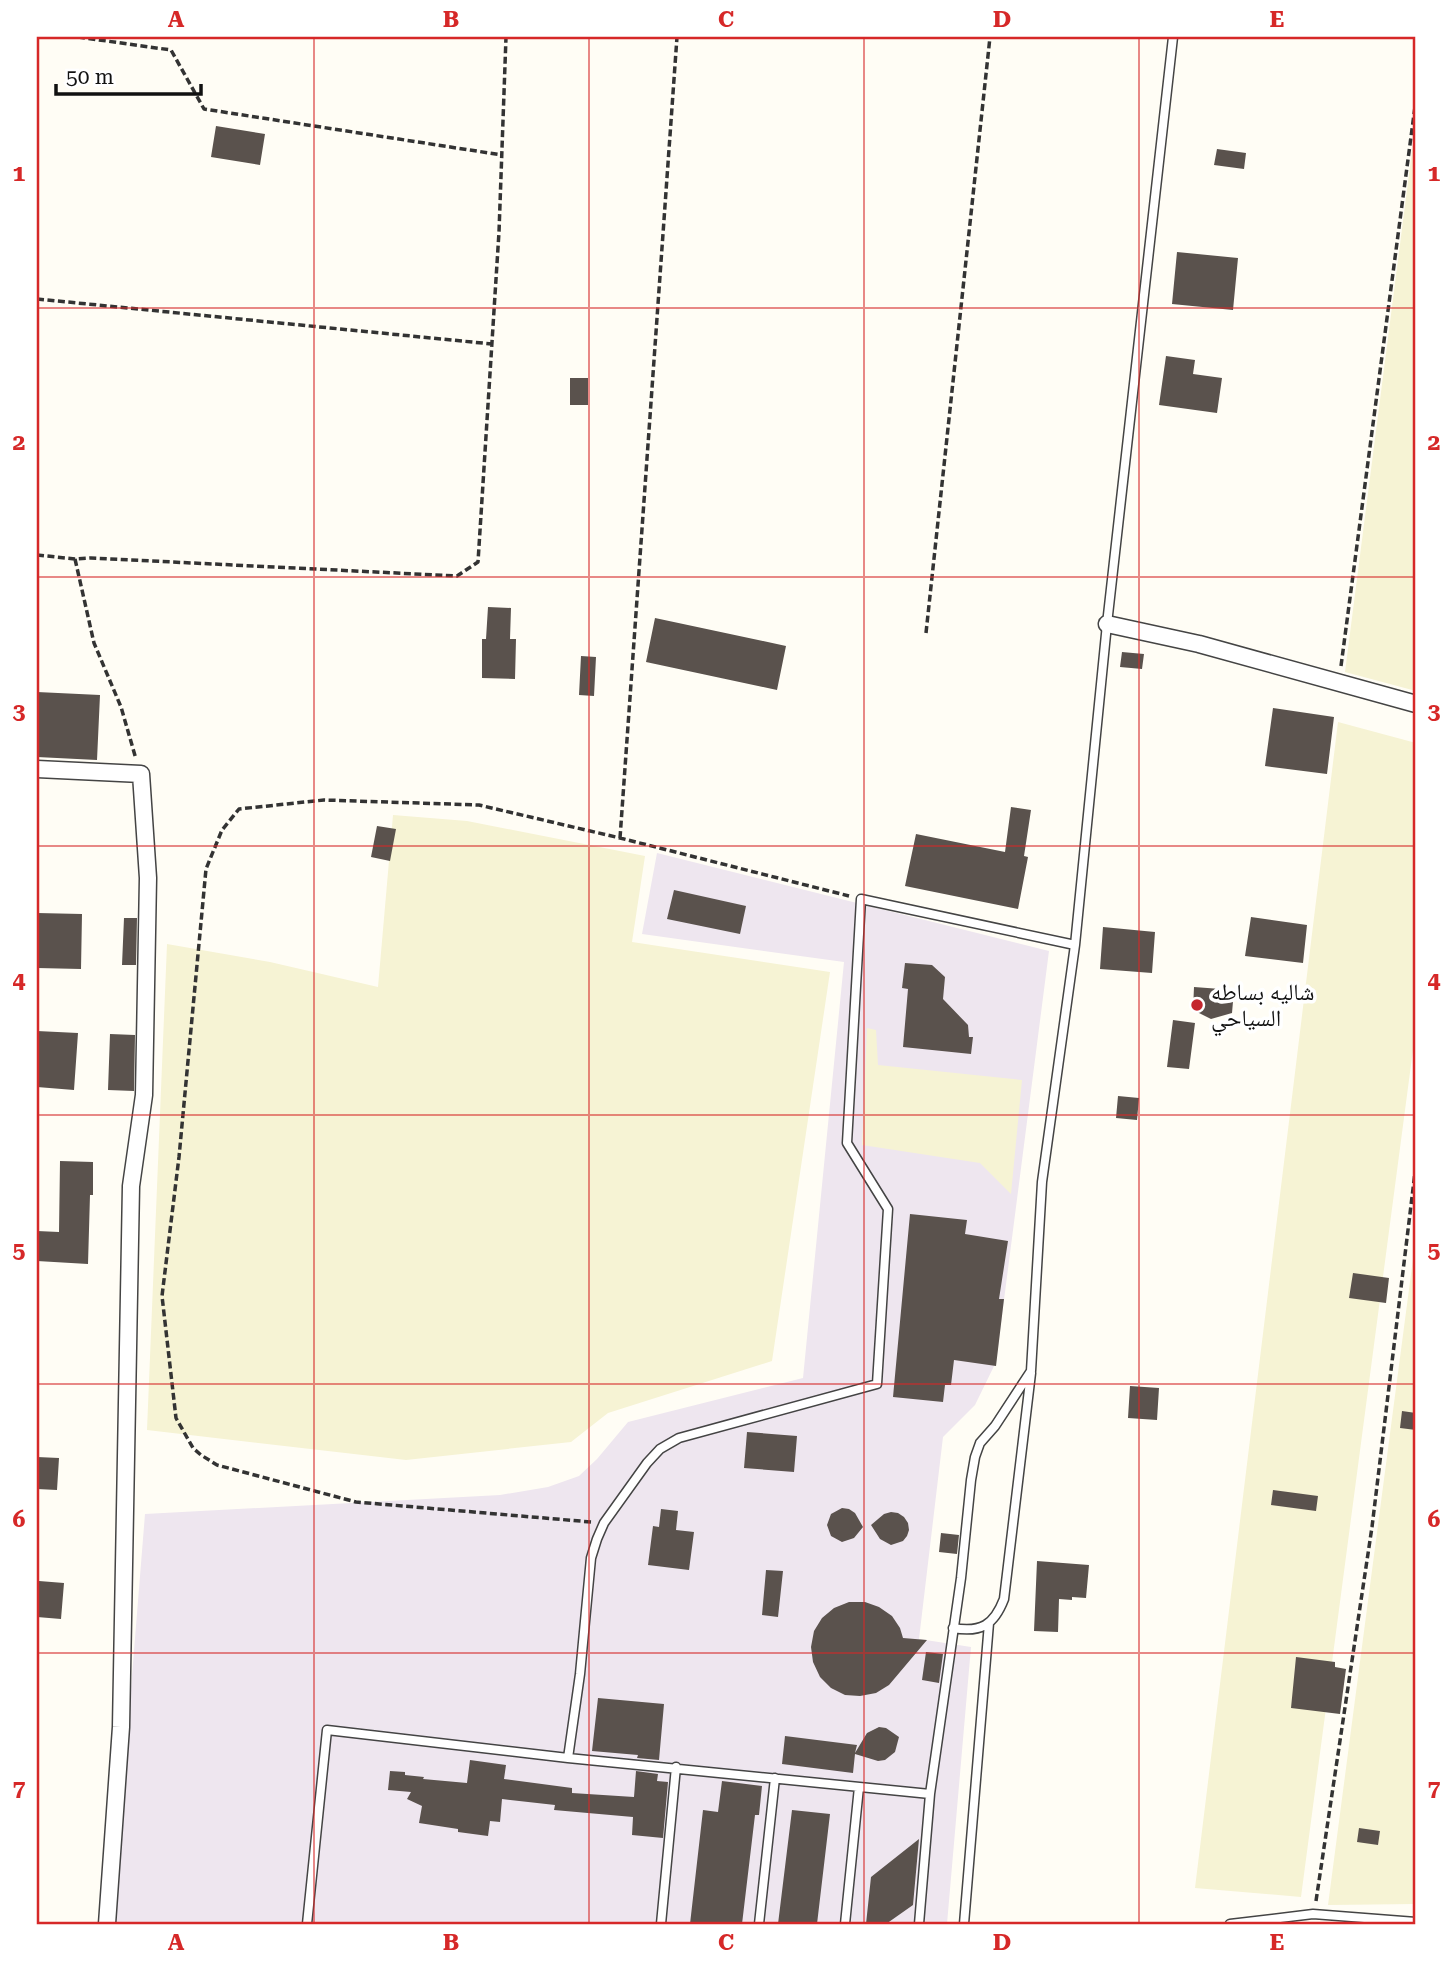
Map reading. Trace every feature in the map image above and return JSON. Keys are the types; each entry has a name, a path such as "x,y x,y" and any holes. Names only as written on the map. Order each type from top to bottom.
{"street":[{"path":"1107,624 1199,644 1416,704"},
{"path":"37,769 141,774 148,877 144,1095 131,1186 121,1727 107,1924"}],"lane":[{"path":"953,1628 966,1630 989,1623 998,1615 1004,1599 1031,1371 1042,1182 1075,945 1107,624 1173,37"},
{"path":"568,1758 592,1558 604,1523 647,1463 660,1449 679,1438 877,1384 888,1209 847,1143 861,899 1075,945"},
{"path":"919,1924 930,1794 961,1578 975,1457 980,1443 995,1426 1031,1371"},
{"path":"964,1924 989,1623"},
{"path":"307,1924 327,1730 568,1758 930,1794"},
{"path":"661,1924 676,1767"},
{"path":"759,1924 775,1778"},
{"path":"845,1924 859,1787"},
{"path":"1230,1924 1313,1914 1416,1922"}],"path":[{"path":"78,37 171,50 204,109 502,155"},
{"path":"37,555 457,576 478,562 499,232 506,37"},
{"path":"620,838 677,37"},
{"path":"926,633 989,37"},
{"path":"1339,681 1416,99"},
{"path":"37,299 492,344"},
{"path":"75,559 94,643 121,707 141,774"},
{"path":"604,1523 356,1503 217,1465 193,1448 176,1418 162,1296 179,1157 206,869 222,830 239,809 324,800 479,805 861,899"},
{"path":"1313,1914 1371,1527 1416,1164"}],"shaded area":[{"path":"1416,120 1416,691 1345,672"},
{"path":"1338,722 1416,743 1416,1027 1301,1897 1195,1888"},
{"path":"393,815 467,821 645,856 632,942 830,972 772,1361 608,1413 571,1442 406,1460 147,1430 167,944 270,962 378,987"},
{"path":"657,853 1049,951 996,1362 975,1405 943,1437 919,1639 971,1647 947,1924 112,1924 145,1514 500,1495 548,1487 579,1476 628,1422 803,1378 844,962 642,934"},
{"path":"867,1028 876,1030 878,1065 1022,1080 1011,1194 980,1163 862,1145"},
{"path":"1416,1236 1416,1904 1328,1905"}],"building":[{"path":"216,126 265,134 260,165 211,157"},
{"path":"1217,149 1246,153 1244,169 1214,165"},
{"path":"1177,252 1238,258 1233,310 1172,304"},
{"path":"1166,356 1195,360 1193,374 1222,378 1217,413 1159,405"},
{"path":"570,378 588,378 588,405 570,405"},
{"path":"488,607 511,608 510,639 516,639 515,679 482,678 482,639 486,639"},
{"path":"655,618 786,646 777,690 646,662"},
{"path":"1122,652 1144,654 1142,669 1120,667"},
{"path":"581,656 596,657 594,696 579,695"},
{"path":"37,692 100,695 97,760 37,757"},
{"path":"1273,708 1334,717 1327,774 1265,766"},
{"path":"1011,807 1031,810 1024,856 1028,857 1018,909 905,886 916,834 1005,852"},
{"path":"377,826 396,829 390,861 371,857"},
{"path":"674,890 746,906 740,934 667,919"},
{"path":"37,913 82,914 81,969 37,968"},
{"path":"1251,917 1307,925 1303,963 1245,956"},
{"path":"124,918 137,918 136,965 122,965"},
{"path":"1103,927 1155,932 1152,973 1100,969"},
{"path":"905,963 932,965 945,977 943,999 968,1025 969,1037 973,1037 971,1054 903,1047 908,989 902,988"},
{"path":"1194,987 1234,990 1232,1013 1211,1019 1193,1010"},
{"path":"1173,1020 1195,1023 1189,1069 1167,1067"},
{"path":"37,1031 78,1033 74,1090 37,1087"},
{"path":"110,1034 135,1035 134,1091 108,1090"},
{"path":"1118,1096 1139,1098 1137,1120 1116,1118"},
{"path":"60,1161 93,1162 88,1264 37,1261 37,1231 59,1232"},
{"path":"910,1214 967,1220 965,1234 1008,1241 999,1299 1004,1299 996,1366 954,1360 951,1385 945,1385 943,1402 893,1397"},
{"path":"1353,1273 1389,1278 1386,1303 1349,1298"},
{"path":"1130,1386 1159,1388 1157,1420 1128,1418"},
{"path":"1402,1411 1416,1413 1416,1430 1400,1428"},
{"path":"747,1432 797,1436 794,1472 744,1468"},
{"path":"37,1457 59,1458 57,1490 37,1489"},
{"path":"1273,1490 1318,1496 1316,1511 1271,1505"},
{"path":"842,1508 855,1513 863,1527 854,1538 842,1542 831,1536 827,1525 831,1514"},
{"path":"661,1509 678,1511 676,1530 694,1532 689,1570 648,1565 653,1526 659,1527"},
{"path":"891,1512 904,1517 909,1530 903,1541 891,1545 880,1539 871,1525 884,1514"},
{"path":"941,1533 959,1535 957,1554 939,1552"},
{"path":"1037,1561 1089,1565 1086,1598 1059,1599 1058,1632 1034,1631"},
{"path":"766,1570 783,1571 778,1617 762,1615"},
{"path":"39,1581 64,1583 61,1619 37,1617"},
{"path":"849,1602 865,1602 879,1607 892,1616 903,1638 927,1640 889,1685 876,1693 845,1695 831,1688 820,1677 813,1662 811,1647 814,1631 822,1618 834,1608"},
{"path":"926,1652 943,1654 939,1683 922,1680"},
{"path":"1296,1657 1335,1662 1335,1667 1346,1669 1340,1714 1291,1708"},
{"path":"598,1698 664,1704 659,1760 637,1758 638,1755 592,1751"},
{"path":"879,1727 886,1728 899,1737 895,1752 885,1760 878,1761 855,1754 853,1773 782,1764 785,1736 857,1745 855,1753 867,1733"},
{"path":"470,1760 506,1765 504,1779 572,1788 572,1793 634,1797 636,1771 658,1774 657,1781 668,1782 663,1838 632,1835 633,1817 554,1810 555,1805 502,1799 500,1822 490,1821 488,1836 458,1832 458,1829 419,1823 422,1806 407,1799 411,1792 388,1790 390,1771 405,1772 405,1775 424,1777 423,1779 467,1783"},
{"path":"722,1781 762,1786 759,1815 755,1815 742,1924 690,1924 703,1810 718,1812"},
{"path":"792,1810 830,1814 817,1924 778,1924"},
{"path":"1359,1828 1380,1831 1378,1845 1357,1842"},
{"path":"919,1839 913,1905 886,1924 866,1924 871,1877"}],"place":[{"name":"شاليه بساطه السياحي","path":"1197,1005"}]}
